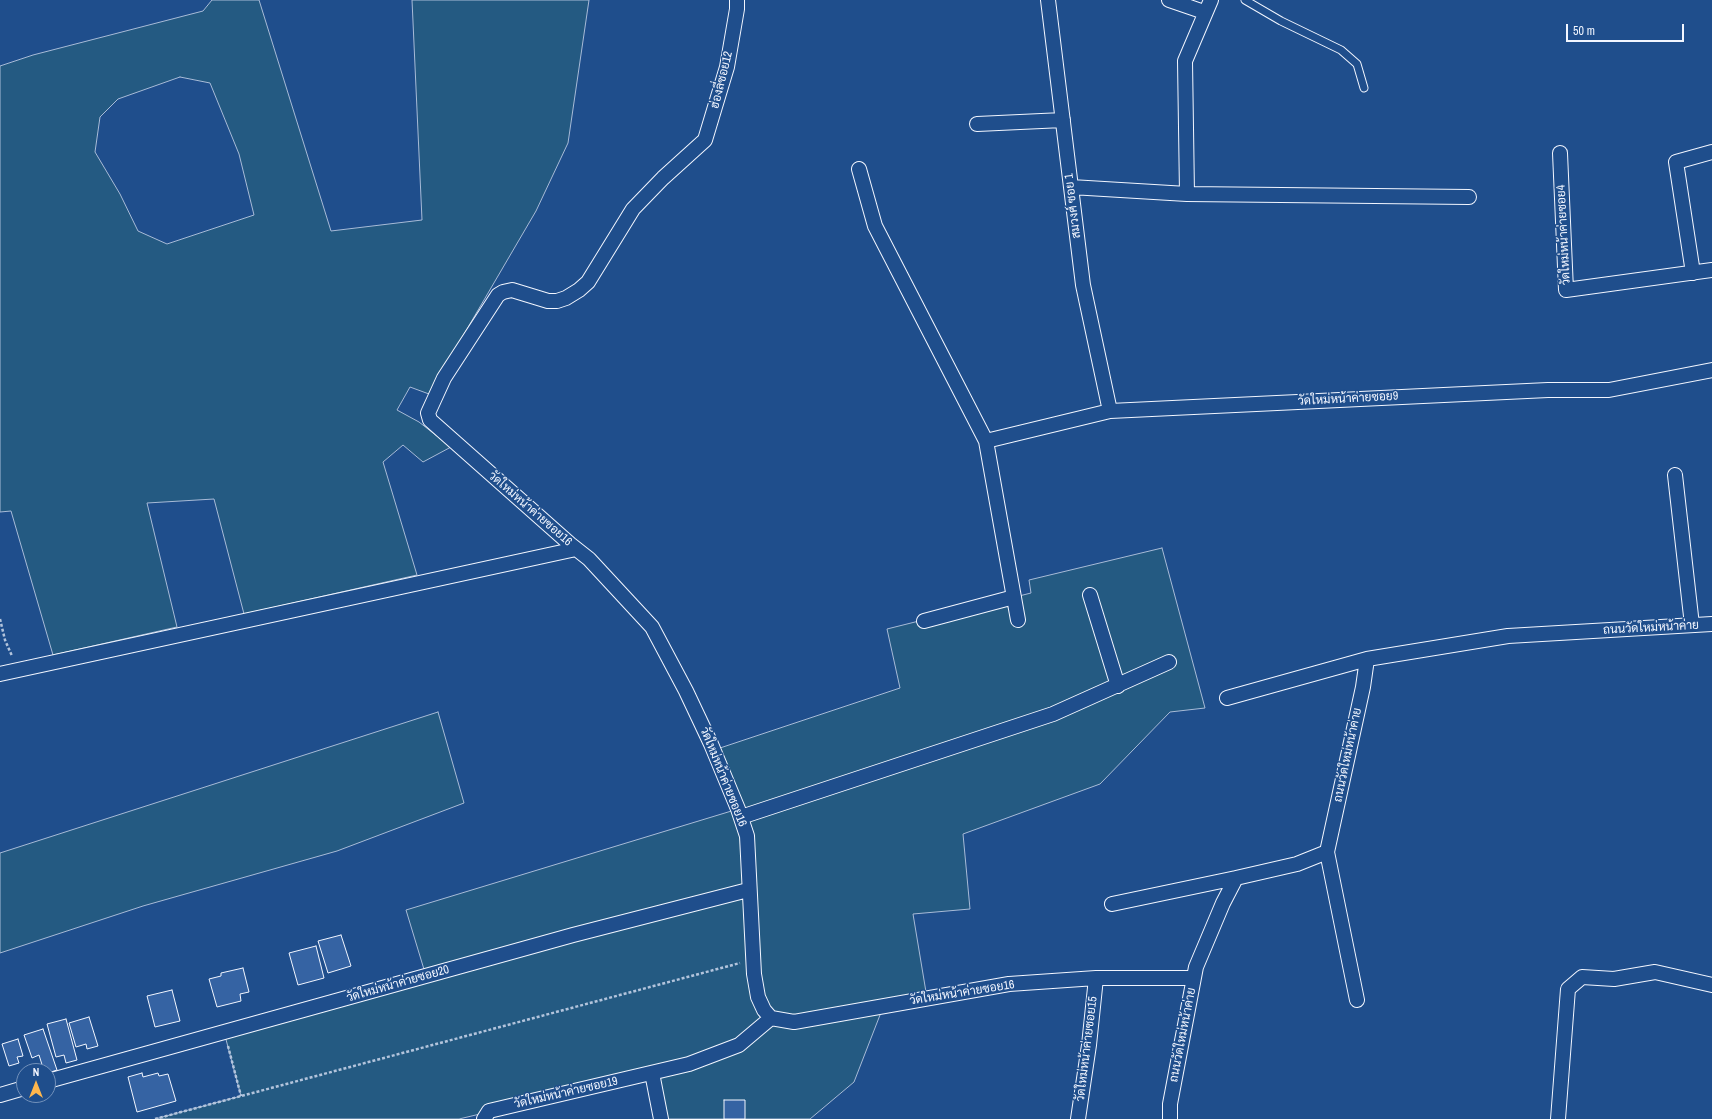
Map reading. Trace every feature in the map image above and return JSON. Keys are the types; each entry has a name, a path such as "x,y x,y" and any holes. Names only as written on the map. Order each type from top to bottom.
{"street":[{"name":"ฮ่องลี่ซอย12","path":"557,301 566,298 588,282 633,209 663,178 705,140 727,67 737,9 737,0"},
{"name":"สมวงศ์ ซอย 1","path":"1048,0 1083,285 1110,410"},
{"path":"1169,0 1207,6 1185,61 1187,194"},
{"path":"977,124 1063,120"},
{"path":"1693,272 1676,162 1712,152"},
{"name":"วัดใหม่หน้าค่ายซอย4","path":"1560,153 1566,290 1712,270"},
{"path":"859,168 875,226 986,441 1018,620"},
{"path":"1071,187 1187,194 1469,197"},
{"name":"วัดใหม่หน้าค่ายซอย16","path":"557,301 548,301 512,290 498,295 444,378 428,413 428,417 481,467 589,559 652,627 686,691 711,744 741,818 746,836 753,959 758,997 764,1010 771,1018 794,1022 1009,984 1096,978 1194,978"},
{"name":"วัดใหม่หน้าค่ายซอย9","path":"986,441 1110,410 1548,390 1609,390 1712,370"},
{"path":"1675,475 1692,625"},
{"path":"0,674 576,548"},
{"path":"1090,595 1118,686"},
{"path":"924,621 1014,597"},
{"name":"ถนนวัดใหม่หน้าค่าย","path":"1327,852 1363,686 1367,659 1508,636 1712,624"},
{"path":"1227,698 1367,659"},
{"path":"741,818 1053,714 1170,662"},
{"path":"1112,904 1297,864 1327,852 1357,1000"},
{"name":"ถนนวัดใหม่หน้าค่าย","path":"1170,1119 1170,1104 1196,967 1223,903 1236,878"},
{"name":"วัดใหม่หน้าค่ายซอย20","path":"56,1079 566,937 748,890"},
{"path":"1558,1119 1568,989 1582,977 1614,979 1655,972 1712,984"},
{"name":"วัดใหม่หน้าค่ายซอย15","path":"1078,1119 1089,1045 1096,978"},
{"name":"วัดใหม่หน้าค่ายซอย19","path":"484,1119 489,1111 689,1064 739,1045 771,1018"},
{"path":"652,1073 661,1119"},
{"path":"0,1095 16,1090"}],"lane":[{"path":"1245,0 1281,21 1341,50 1357,64 1364,88"}],"path":[{"path":"0,619 5,640 18,670"},
{"path":"155,1119 753,959"},
{"path":"224,1032 241,1096"}],"shaded area":[{"path":"212,0 259,0 331,231 422,220 412,0 589,0 568,143 536,211 429,394 410,387 397,410 419,422 451,447 423,462 403,445 383,462 417,575 244,614 214,499 147,503 177,627 53,655 11,511 0,512 0,66 33,55 203,11","holes":["180,77 210,83 239,154 254,215 167,244 138,231 120,194 95,152 100,117 118,99"]},
{"path":"1162,548 1205,708 1170,712 1100,784 963,834 970,909 913,914 927,998 874,1007 880,1015 854,1082 810,1119 661,1119 652,1073 459,1119 155,1119 241,1096 224,1032 426,976 406,910 738,809 714,750 900,688 887,629 1031,593 1029,580"},
{"path":"438,712 464,803 337,851 143,906 0,953 0,853"}],"building":[{"path":"341,935 351,966 328,973 318,941"},
{"path":"316,946 324,978 298,985 289,953"},
{"path":"243,968 249,992 240,994 241,1001 217,1007 209,979 221,976 221,973"},
{"path":"172,990 180,1021 155,1027 147,996"},
{"path":"89,1017 98,1046 87,1049 86,1044 76,1047 69,1023"},
{"path":"66,1019 77,1060 66,1063 64,1055 56,1057 47,1024"},
{"path":"43,1029 55,1063 42,1063 39,1055 32,1058 24,1035"},
{"path":"18,1039 23,1056 17,1057 19,1063 9,1066 2,1044"},
{"path":"142,1073 143,1077 158,1073 159,1076 168,1074 176,1101 137,1112 128,1077"},
{"path":"724,1100 745,1100 745,1119 724,1119"}]}
